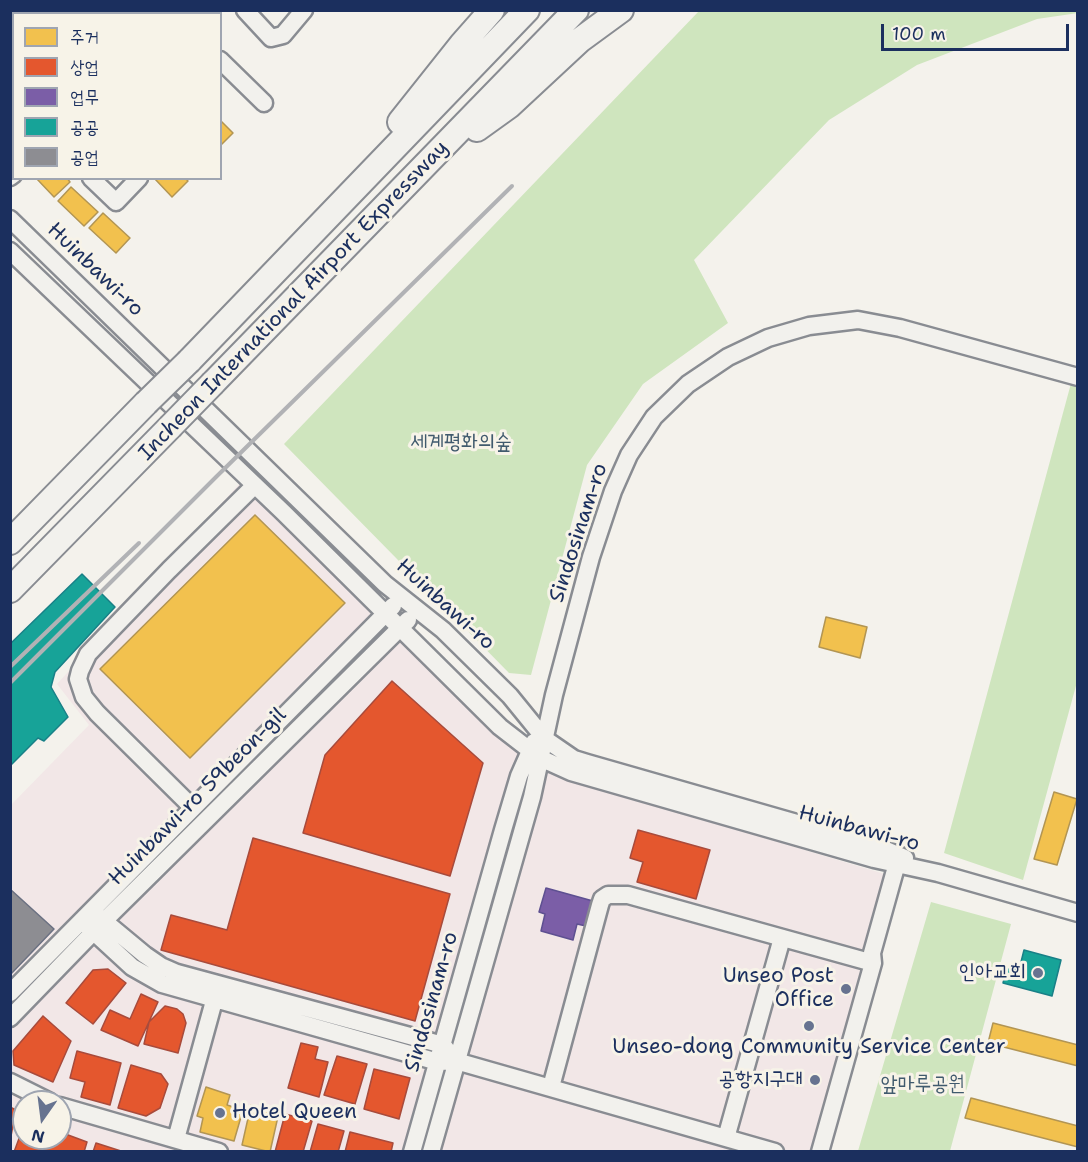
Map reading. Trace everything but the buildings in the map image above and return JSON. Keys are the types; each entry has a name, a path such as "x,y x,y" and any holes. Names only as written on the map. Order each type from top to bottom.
{"highway":[{"path":"320,223 462,44 492,10"},
{"name":"Incheon International Airport Expressway","path":"10,542 189,361 527,10"},
{"name":"Incheon International Airport Expressway","path":"10,590 576,10"},
{"path":"424,168 509,106 580,40 621,10"}],"street":[{"path":"244,10 271,38 283,35 304,10"},
{"path":"222,62 264,103"},
{"path":"93,180 116,202 137,180"},
{"name":"Huinbawi-ro","path":"10,219 377,576 443,630 510,696 541,735 574,759 877,846 901,861"},
{"name":"Huinbawi-ro","path":"10,251 387,613 500,727 535,755 571,772 874,859 901,861 1077,913"},
{"name":"Sindosinam-ro","path":"431,1152 532,797 535,755 554,695 591,557 612,491 629,455 654,417 688,384 728,357 778,335 809,326 858,320 900,328 1077,377"},
{"path":"192,807 96,713 84,697 78,679 88,654 255,485"},
{"name":"Huinbawi-ro 59beon-gil","path":"10,1018 192,807 387,613 401,596"},
{"name":"Huinbawi-ro 59beon-gil","path":"10,993 93,921 419,609"},
{"name":"Sindosinam-ro","path":"412,1152 519,776 535,755"},
{"path":"820,1152 873,963 879,955 901,861"},
{"path":"551,1087 600,905 602,899 608,895 628,895 873,963"},
{"path":"93,921 114,952 162,984 217,992 443,1045 456,1061"},
{"path":"726,1138 782,938"},
{"path":"217,992 438,1062 456,1061 775,1152"},
{"path":"176,1139 217,992"},
{"path":"10,1082 26,1090"},
{"path":"72,1109 219,1152"}],"shaded area":[{"path":"250,472 562,777 898,878 824,1151 11,1151 10,806 89,725 57,684"}],"green space":[{"name":"세계평화의숲","path":"1077,10 1078,13 1037,19 917,65 829,120 694,260 728,323 643,384 587,465 531,675 509,673 284,444 699,11"},
{"path":"1073,376 1078,377 1077,682 1023,880 944,853"},
{"name":"앞마루공원","path":"931,902 1011,924 950,1151 858,1151"}],"railway":[{"path":"10,683 512,186"},
{"path":"10,667 139,543"}],"place":[{"name":"인아교회","path":"1038,973"},
{"name":"Unseo Post Office","path":"846,989"},
{"name":"Unseo-dong Community Service Center","path":"809,1026"},
{"name":"공항지구대","path":"815,1080"},
{"name":"Hotel Queen","path":"220,1113"}]}
